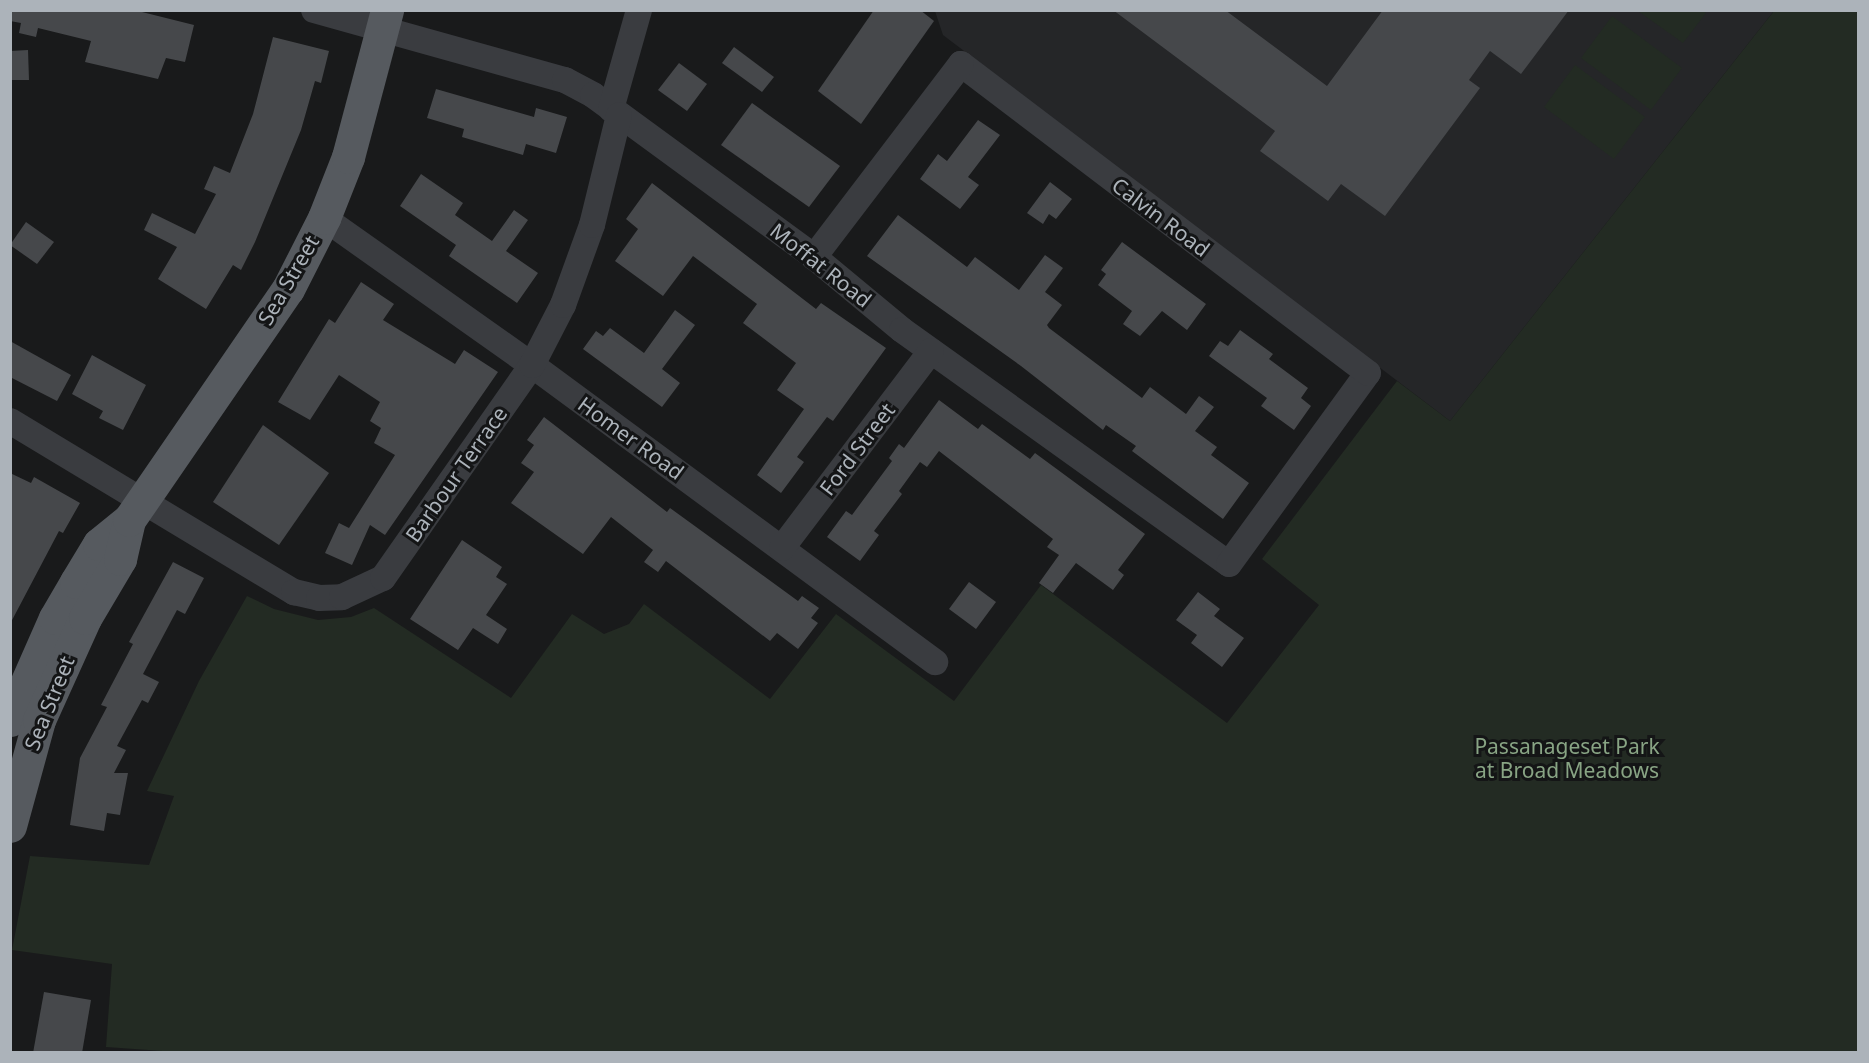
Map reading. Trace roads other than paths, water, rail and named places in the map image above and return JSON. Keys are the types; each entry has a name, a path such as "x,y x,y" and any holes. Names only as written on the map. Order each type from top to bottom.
{"main road":[{"name":"Sea Street","path":"10,826 19,714 55,618 99,544 136,510 288,289 324,218 348,157 385,20"}],"street":[{"name":"Moffat Road","path":"314,10 385,20 565,80 615,112 814,257 931,351 1229,564"},
{"name":"Barbour Terrace","path":"10,422 136,510 294,592 320,598 342,597 383,578 532,364 562,304 592,225 639,10"},
{"name":"Calvin Road","path":"814,257 961,64 1368,373 1229,564"},
{"name":"Homer Road","path":"324,218 532,364 935,662"},
{"name":"Ford Street","path":"783,548 931,351"}],"park label":[{"name":"Passanageset Park at Broad Meadows","path":"1567,758"}]}
